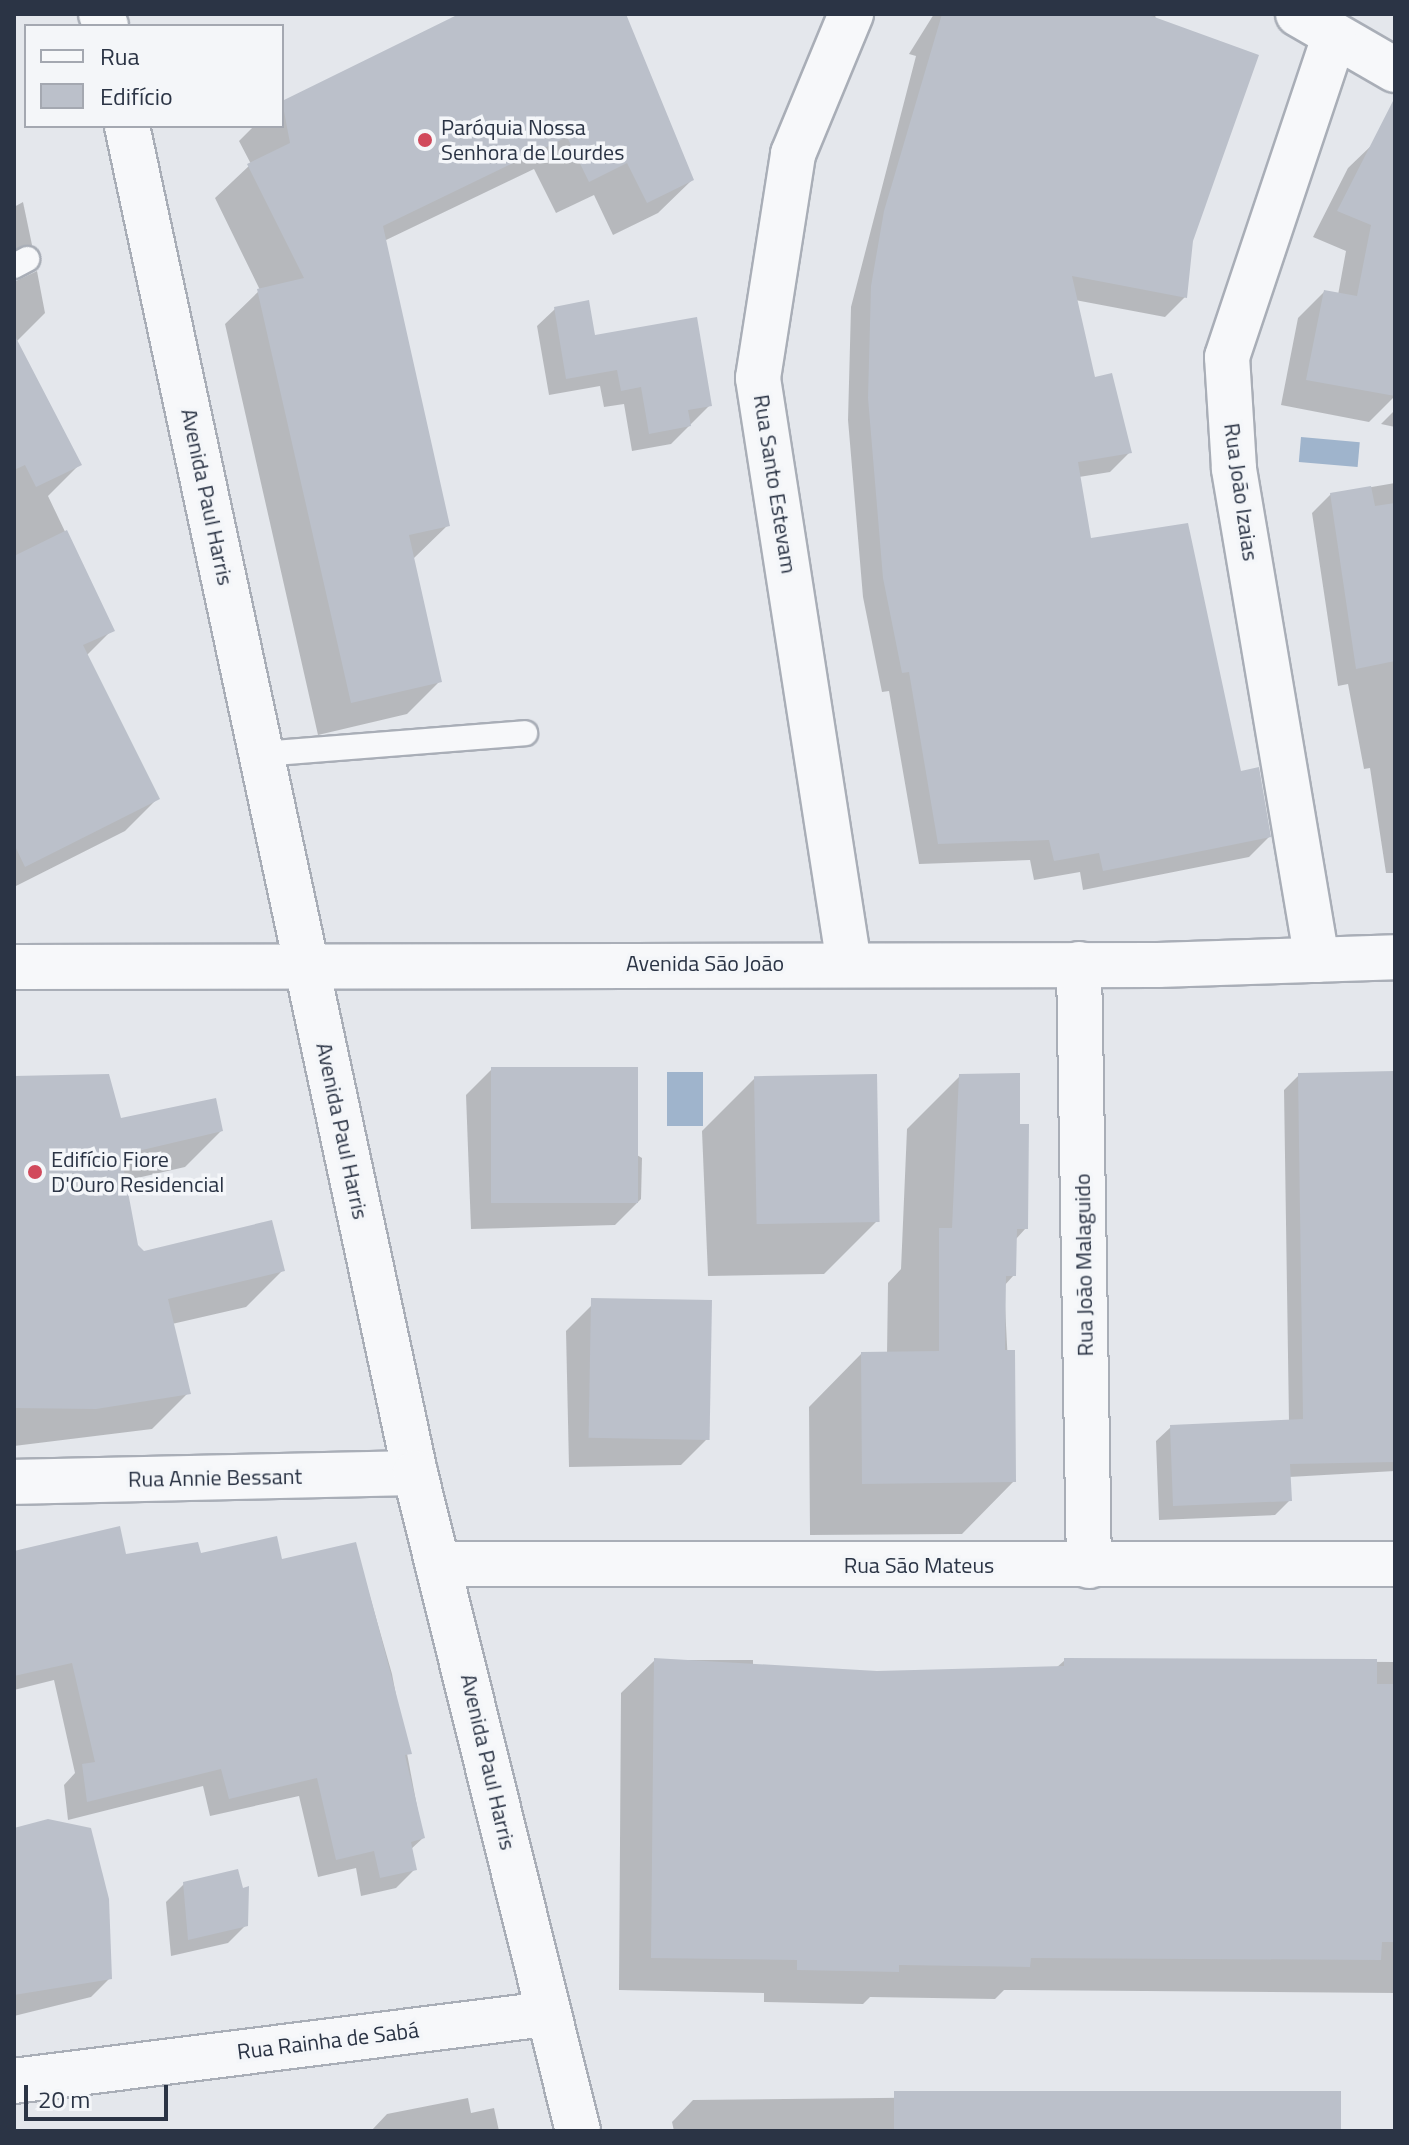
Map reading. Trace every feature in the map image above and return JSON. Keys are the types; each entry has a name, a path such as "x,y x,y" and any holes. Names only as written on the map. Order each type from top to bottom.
{"street":[{"name":"Rua Santo Estevam","path":"849,964 758,378 793,154 851,14"},
{"path":"1298,14 1395,70"},
{"name":"Rua João Izaias","path":"1317,960 1234,468 1227,357 1334,37"},
{"name":"Avenida Paul Harris","path":"127,128 415,1473 442,1564 546,2014 578,2131"},
{"name":"Avenida São João","path":"14,967 1079,964 1395,957"},
{"name":"Rua João Malaguido","path":"1079,964 1089,1566"},
{"name":"Rua Annie Bessant","path":"14,1482 415,1473"},
{"name":"Rua São Mateus","path":"442,1564 1395,1564"},
{"name":"Rua Rainha de Sabá","path":"14,2081 546,2014"}],"lane":[{"path":"261,754 525,733"}],"water":[{"path":"1301,437 1360,442 1358,467 1299,462"},
{"path":"667,1072 703,1072 703,1126 667,1126"}],"building":[{"path":"459,14 626,14 694,180 647,203 627,163 589,182 567,137 383,226 450,526 409,535 442,682 351,703 257,289 304,278 247,164 290,143 284,100"},
{"path":"942,14 1146,14 1259,55 1193,241 1187,298 1072,276 1095,377 1112,373 1132,453 1078,462 1091,538 1188,523 1241,771 1259,767 1271,837 1103,871 1099,853 1054,861 1049,840 938,844 909,672 902,673 883,578 868,398 871,286 884,211"},
{"path":"1395,97 1395,396 1306,380 1324,290 1357,296 1371,225 1337,211"},
{"path":"589,300 595,335 697,317 712,406 688,410 691,426 649,434 641,387 621,391 617,370 566,379 554,307"},
{"path":"14,334 82,465 36,487 25,465 14,470"},
{"path":"1371,486 1375,506 1395,503 1395,661 1356,669 1330,493"},
{"path":"67,530 115,631 83,645 160,799 25,867 14,844 14,556"},
{"path":"491,1067 638,1067 638,1203 491,1203"},
{"path":"1395,1071 1395,1462 1290,1464 1292,1501 1173,1506 1170,1425 1303,1419 1298,1073"},
{"path":"1020,1073 1020,1124 1029,1124 1028,1229 1017,1229 1016,1276 1006,1276 1005,1350 1015,1350 1016,1482 862,1484 861,1352 939,1351 939,1228 952,1228 959,1074"},
{"path":"109,1074 121,1118 216,1098 223,1131 121,1155 138,1245 144,1251 272,1220 285,1271 168,1299 191,1394 96,1409 14,1408 14,1076"},
{"path":"877,1074 880,1222 757,1224 754,1076"},
{"path":"591,1298 712,1300 710,1440 589,1438"},
{"path":"120,1526 126,1554 198,1542 201,1553 277,1536 282,1559 356,1542 412,1754 405,1755 425,1838 411,1842 417,1870 380,1878 374,1851 336,1860 317,1778 229,1799 221,1769 87,1802 82,1764 95,1762 72,1663 14,1676 14,1551"},
{"path":"654,1658 877,1671 1064,1666 1064,1658 1377,1659 1377,1684 1395,1684 1395,1942 1382,1942 1381,1960 1031,1958 1030,1967 899,1965 899,1972 797,1970 797,1960 651,1958"},
{"path":"48,1819 91,1828 109,1899 112,1979 14,1995 14,1828"},
{"path":"238,1869 243,1888 249,1886 248,1926 188,1940 183,1882"},
{"path":"894,2091 1341,2091 1341,2131 894,2131"}],"place":[{"name":"Paróquia Nossa Senhora de Lourdes","path":"425,140"},
{"name":"Edifício Fiore D'Ouro Residencial","path":"35,1172"}]}
